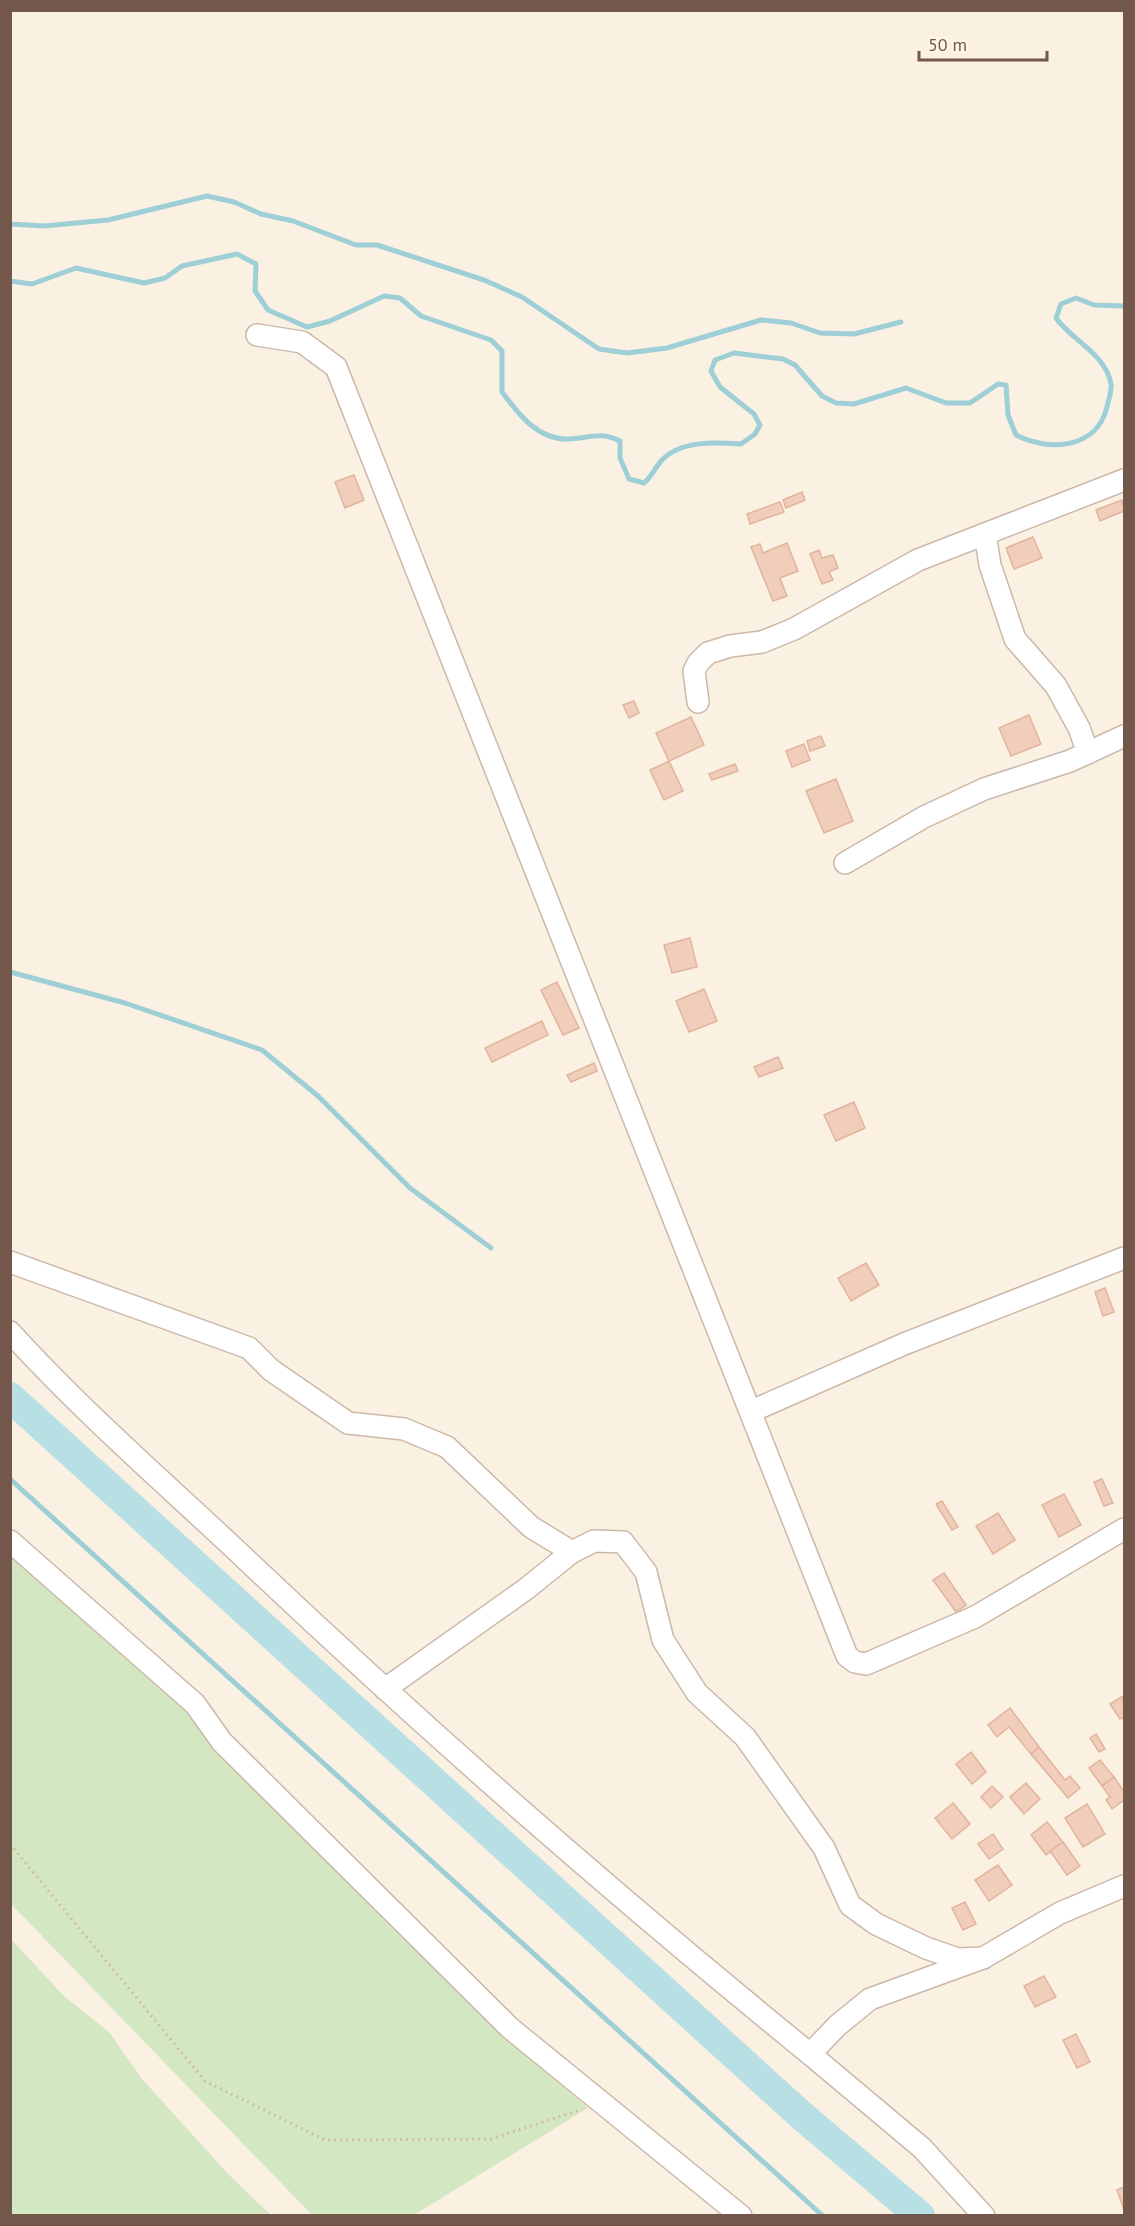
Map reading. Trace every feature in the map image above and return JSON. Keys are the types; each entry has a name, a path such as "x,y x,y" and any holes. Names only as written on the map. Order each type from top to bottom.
{"street":[{"path":"257,335 302,342 336,367 752,1410 847,1656 855,1662 866,1664 975,1617 1125,1529"},
{"path":"698,702 694,671 708,653 730,646 762,642 794,629 918,560 1125,480"},
{"path":"986,534 990,565 1015,639 1056,686 1079,728 1088,753"},
{"path":"845,862 924,817 984,789 1088,753 1125,736"},
{"path":"752,1410 904,1344 1125,1258"},
{"path":"10,1262 249,1348 271,1370 348,1423 404,1429 447,1448 531,1527 572,1552"},
{"path":"10,1332 45,1369 475,1772 695,1961 922,2148 984,2216"},
{"path":"10,1541 195,1704 222,1742 510,2028 741,2216"},
{"path":"385,1689 526,1589 572,1552 594,1541 623,1542 646,1572 663,1640 697,1693 745,1737 824,1848 850,1905 876,1924 926,1948 958,1959 983,1958"},
{"path":"810,2054 838,2025 870,1999 983,1958 1060,1913 1125,1886"}],"path":[{"path":"10,1844 206,2081 325,2140 491,2139 562,2117 600,2101"}],"green space":[{"path":"10,1546 48,1572 218,1740 498,2030 588,2108 414,2215 312,2215 11,1904"},
{"path":"10,1938 64,1996 110,2033 142,2079 229,2175 271,2215 11,2215"}],"building":[{"path":"354,475 364,500 345,508 335,482"},
{"path":"802,492 805,500 786,508 783,500"},
{"path":"1122,500 1124,511 1100,521 1096,510"},
{"path":"780,502 784,512 750,524 747,514"},
{"path":"1033,537 1042,558 1014,569 1006,548"},
{"path":"787,543 798,571 780,578 787,596 773,601 751,547 760,544 763,553"},
{"path":"819,550 822,558 833,555 838,568 829,572 833,580 822,584 810,554"},
{"path":"634,701 639,713 629,718 623,705"},
{"path":"1029,715 1041,744 1011,756 999,728"},
{"path":"691,717 704,745 669,761 656,733"},
{"path":"821,736 825,746 810,751 807,741"},
{"path":"804,744 810,760 792,767 786,751"},
{"path":"669,761 683,791 664,800 650,770"},
{"path":"735,764 738,771 712,780 709,774"},
{"path":"836,779 853,821 824,833 806,791"},
{"path":"690,938 697,967 672,973 664,945"},
{"path":"557,982 579,1028 563,1035 541,990"},
{"path":"704,989 717,1021 689,1032 676,1001"},
{"path":"542,1021 548,1035 492,1062 485,1048"},
{"path":"778,1057 783,1068 759,1077 754,1067"},
{"path":"594,1063 597,1071 571,1082 567,1075"},
{"path":"854,1102 865,1128 836,1141 824,1115"},
{"path":"866,1263 879,1285 851,1301 838,1278"},
{"path":"1105,1288 1114,1312 1103,1316 1095,1292"},
{"path":"1102,1479 1113,1503 1104,1506 1094,1482"},
{"path":"1064,1494 1081,1525 1059,1537 1042,1505"},
{"path":"942,1501 958,1527 952,1530 936,1504"},
{"path":"998,1513 1015,1540 993,1554 976,1526"},
{"path":"944,1573 966,1605 956,1612 933,1580"},
{"path":"1123,1696 1124,1717 1120,1719 1110,1704"},
{"path":"1010,1708 1039,1747 1031,1754 1009,1727 997,1737 988,1725"},
{"path":"1096,1734 1105,1749 1099,1752 1090,1738"},
{"path":"1039,1747 1065,1780 1070,1776 1080,1788 1068,1798 1031,1754"},
{"path":"971,1752 986,1772 972,1784 956,1764"},
{"path":"1100,1760 1114,1777 1102,1786 1089,1768"},
{"path":"1114,1777 1124,1792 1124,1800 1112,1809 1106,1800 1110,1797 1102,1786"},
{"path":"1026,1783 1040,1799 1024,1814 1010,1797"},
{"path":"992,1786 1003,1797 991,1808 981,1797"},
{"path":"953,1803 970,1824 952,1839 935,1818"},
{"path":"1087,1804 1105,1834 1083,1847 1065,1818"},
{"path":"1047,1822 1063,1842 1046,1855 1031,1835"},
{"path":"993,1834 1003,1849 989,1859 978,1844"},
{"path":"1063,1842 1080,1866 1067,1875 1050,1851"},
{"path":"998,1865 1012,1885 989,1901 975,1880"},
{"path":"965,1902 976,1924 963,1930 952,1908"},
{"path":"1044,1976 1056,1997 1035,2007 1024,1986"},
{"path":"1076,2034 1090,2062 1077,2068 1063,2040"},
{"path":"1124,2187 1124,2210 1117,2190"}],"waterway":[{"path":"10,224 44,226 108,220 207,196 234,202 261,214 293,221 356,245 377,245 484,280 522,297 599,349 627,353 667,348 761,320 791,323 820,333 854,334 901,322"},
{"path":"10,281 32,284 76,268 144,283 165,278 182,266 237,254 256,264 255,291 268,310 307,327 330,321 384,296 400,298 421,316 491,340 502,351 502,392 522,417 539,431 558,438 607,436 620,441 620,458 629,479 644,483 661,461 678,449 710,443 741,444 755,434 760,425 754,414 720,387 711,371 715,360 734,353 783,359 795,365 822,396 836,403 854,404 906,388 946,403 970,403 998,384 1006,385 1008,415 1016,435 1043,444 1057,445 1083,439 1102,421 1111,384 1102,364 1056,318 1061,304 1076,298 1094,305 1124,306"},
{"path":"10,972 125,1003 262,1050 318,1096 410,1188 491,1248"},
{"path":"10,1397 802,2116 920,2216"},
{"path":"10,1479 823,2216"}]}
